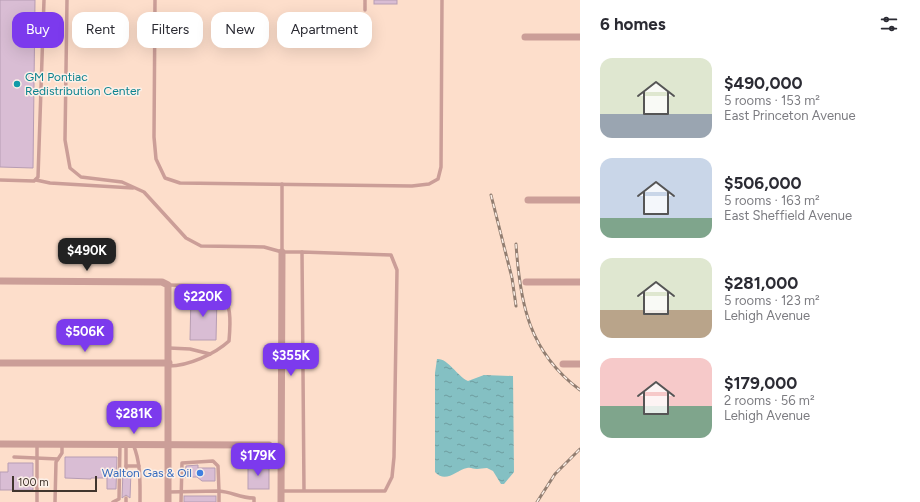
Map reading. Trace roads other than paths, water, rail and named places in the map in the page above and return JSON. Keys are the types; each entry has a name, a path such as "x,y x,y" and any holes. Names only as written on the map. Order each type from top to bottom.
{"street":[{"path":"525,37 580,37"},
{"path":"528,200 580,200"},
{"path":"281,502 282,252"},
{"path":"0,281 162,282 168,285 168,502"},
{"path":"526,282 580,282"},
{"path":"0,362 169,364"},
{"path":"563,364 580,364"},
{"path":"0,444 268,445"}],"lane":[{"path":"36,180 39,172 44,0"},
{"path":"67,0 65,140 70,168 81,178 122,182 144,192 186,238 201,246 264,247 282,252 391,255 397,270 394,457 392,477 385,491 281,490"},
{"path":"155,0 154,137 156,159 165,178 180,183 412,186 429,184 438,179 441,167 442,0"},
{"path":"365,0 365,10"},
{"path":"0,180 36,180 50,183 136,188"},
{"path":"282,184 282,252"},
{"path":"302,252 304,491"},
{"path":"168,285 220,286 228,299 230,323 229,341 211,354 177,366 169,364"},
{"path":"169,348 190,349 211,354"},
{"path":"37,444 37,502"},
{"path":"55,502 56,462 62,453 62,444"},
{"path":"126,444 138,456 140,502"},
{"path":"126,444 126,467 139,466"},
{"path":"113,502 119,499 126,444"},
{"path":"14,457 58,459"},
{"path":"181,502 182,463 185,461 213,461 218,466 219,502"},
{"path":"168,492 230,492 242,498 254,498 254,502"}],"water":[{"path":"437,359 445,361 468,381 484,375 513,376 514,472 504,484 501,484 493,471 487,468 467,468 447,477 443,477 435,472 435,373"}],"railway":[{"path":"491,195 512,278 516,306"},
{"path":"516,244 521,287 530,325 538,343 549,360 580,390"},
{"path":"537,502 555,474 580,449"}],"place":[{"name":"GM Pontiac Redistribution Center","path":"17,84"},
{"name":"Walton Gas & Oil","path":"200,473"}]}
